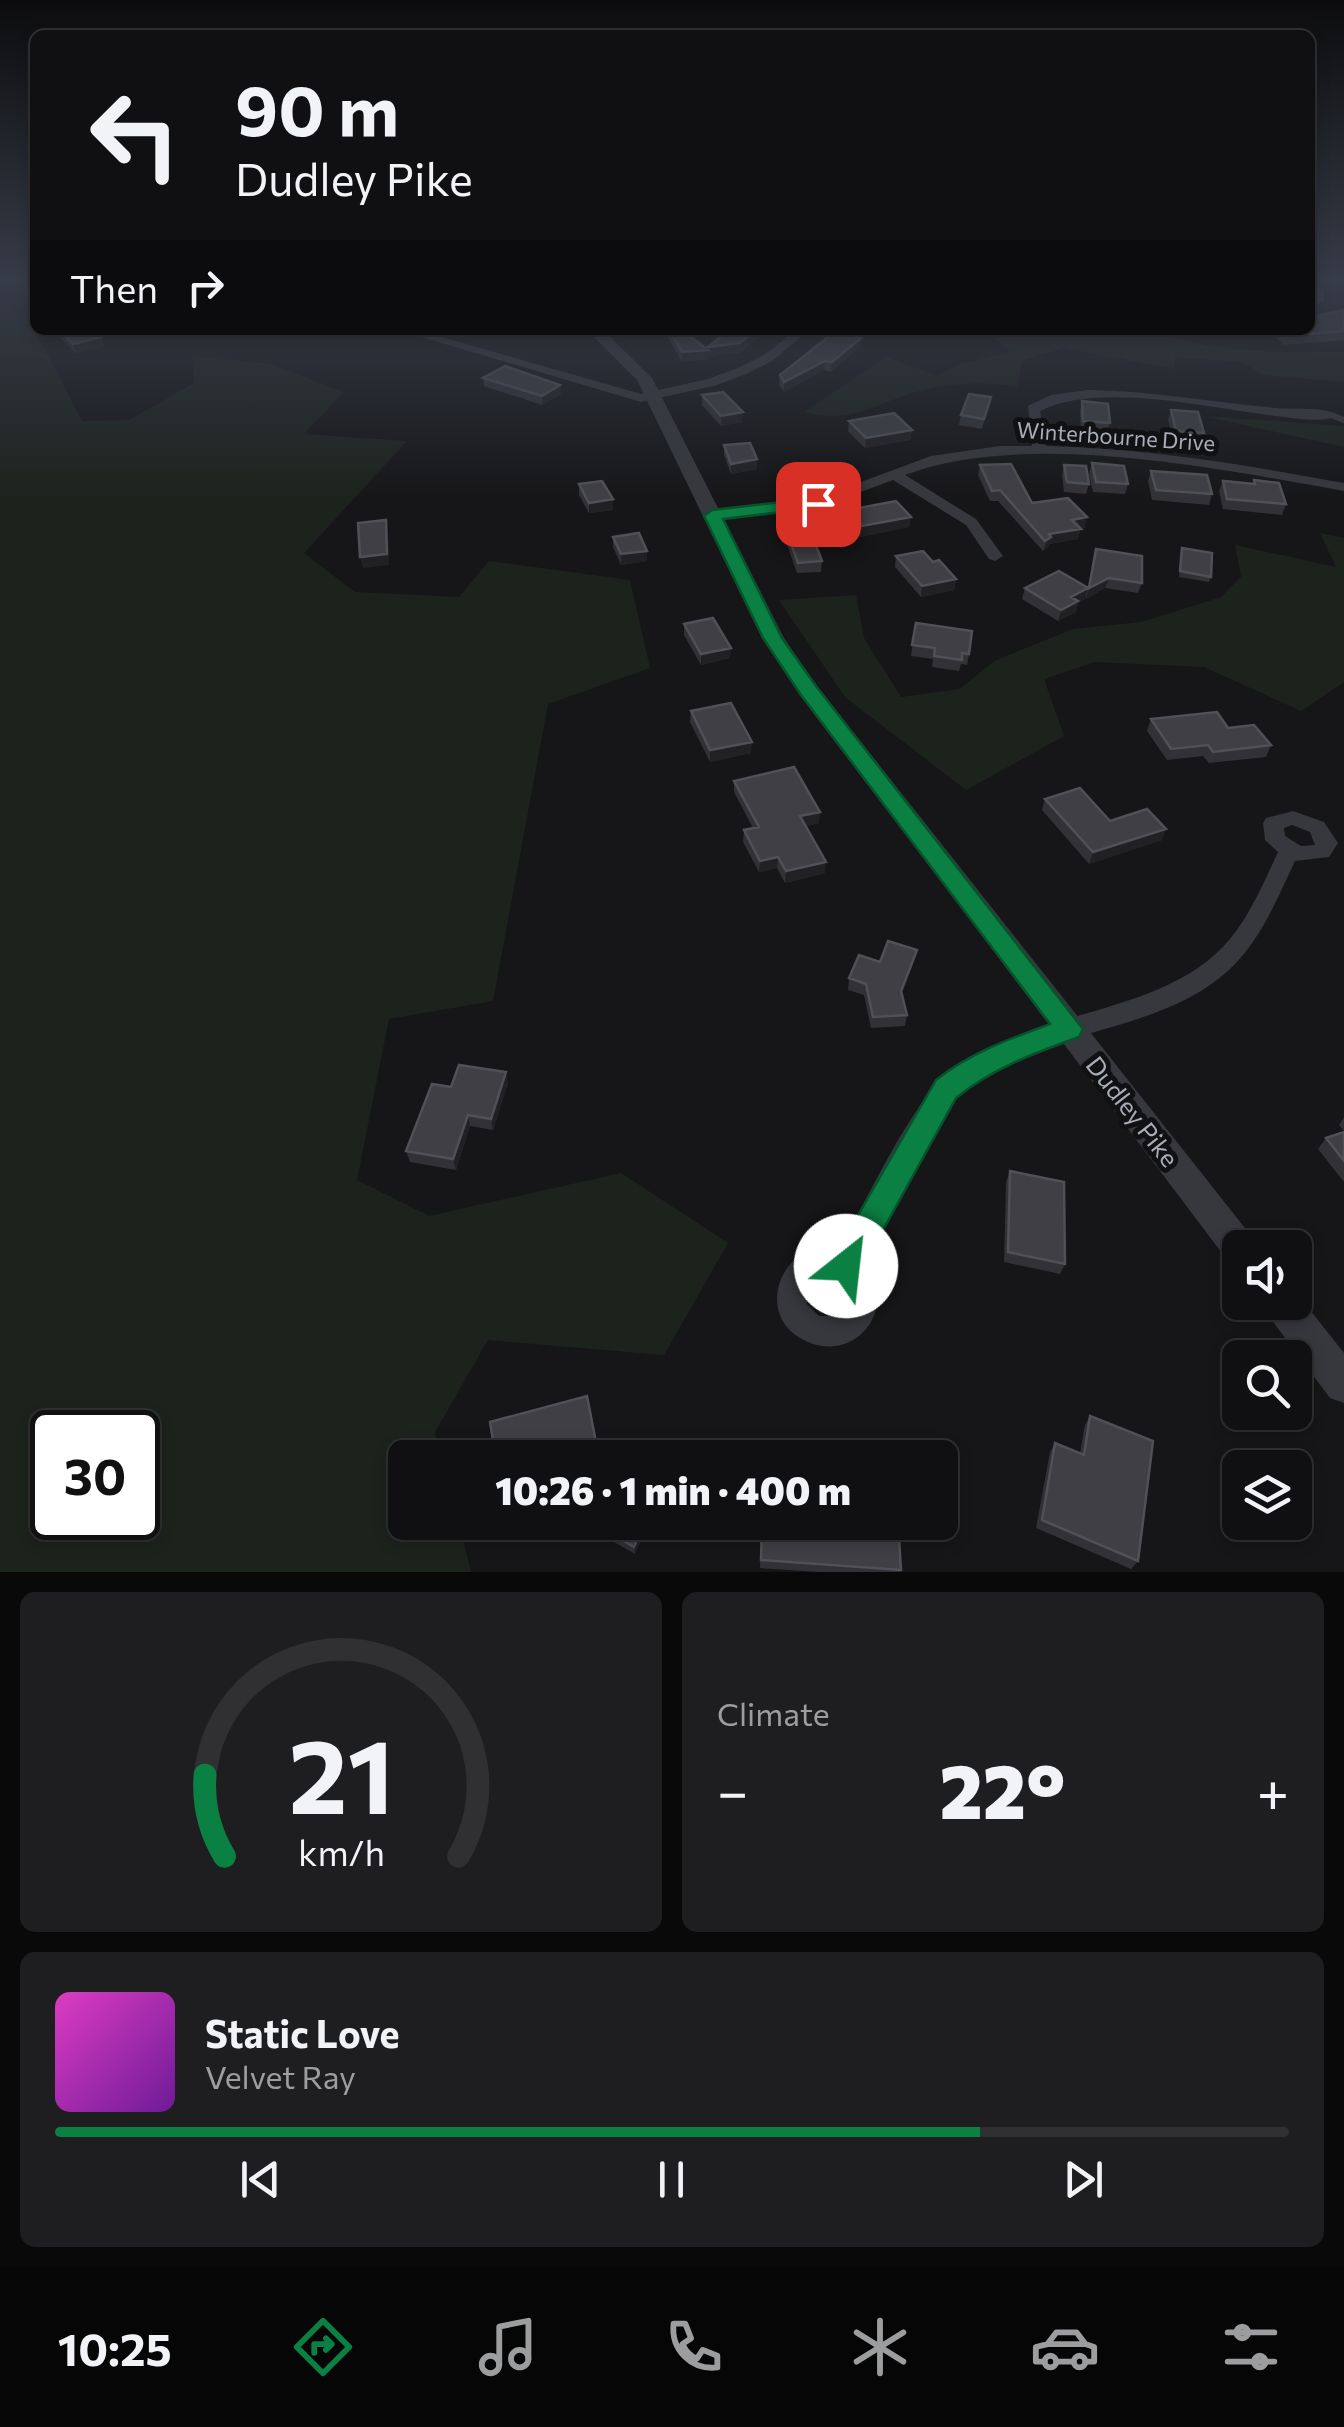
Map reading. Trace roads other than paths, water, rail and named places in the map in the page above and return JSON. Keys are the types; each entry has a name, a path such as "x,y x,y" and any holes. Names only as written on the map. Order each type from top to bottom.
{"street":[{"path":"495,354 626,397 712,382 773,354"},
{"name":"Dudley Pike","path":"621,354 653,395 772,638 808,690 1225,1230"},
{"path":"1039,449 1031,415 1034,409 1068,395 1127,395 1337,417"},
{"name":"Winterbourne Drive","path":"712,516 818,504 952,455 1039,449 1232,467 1344,487"},
{"path":"894,474 971,522 995,556"},
{"path":"846,1266 946,1089 1002,1054 1178,989 1211,970 1250,929 1289,850"},
{"path":"1295,1320 1344,1384"}]}
